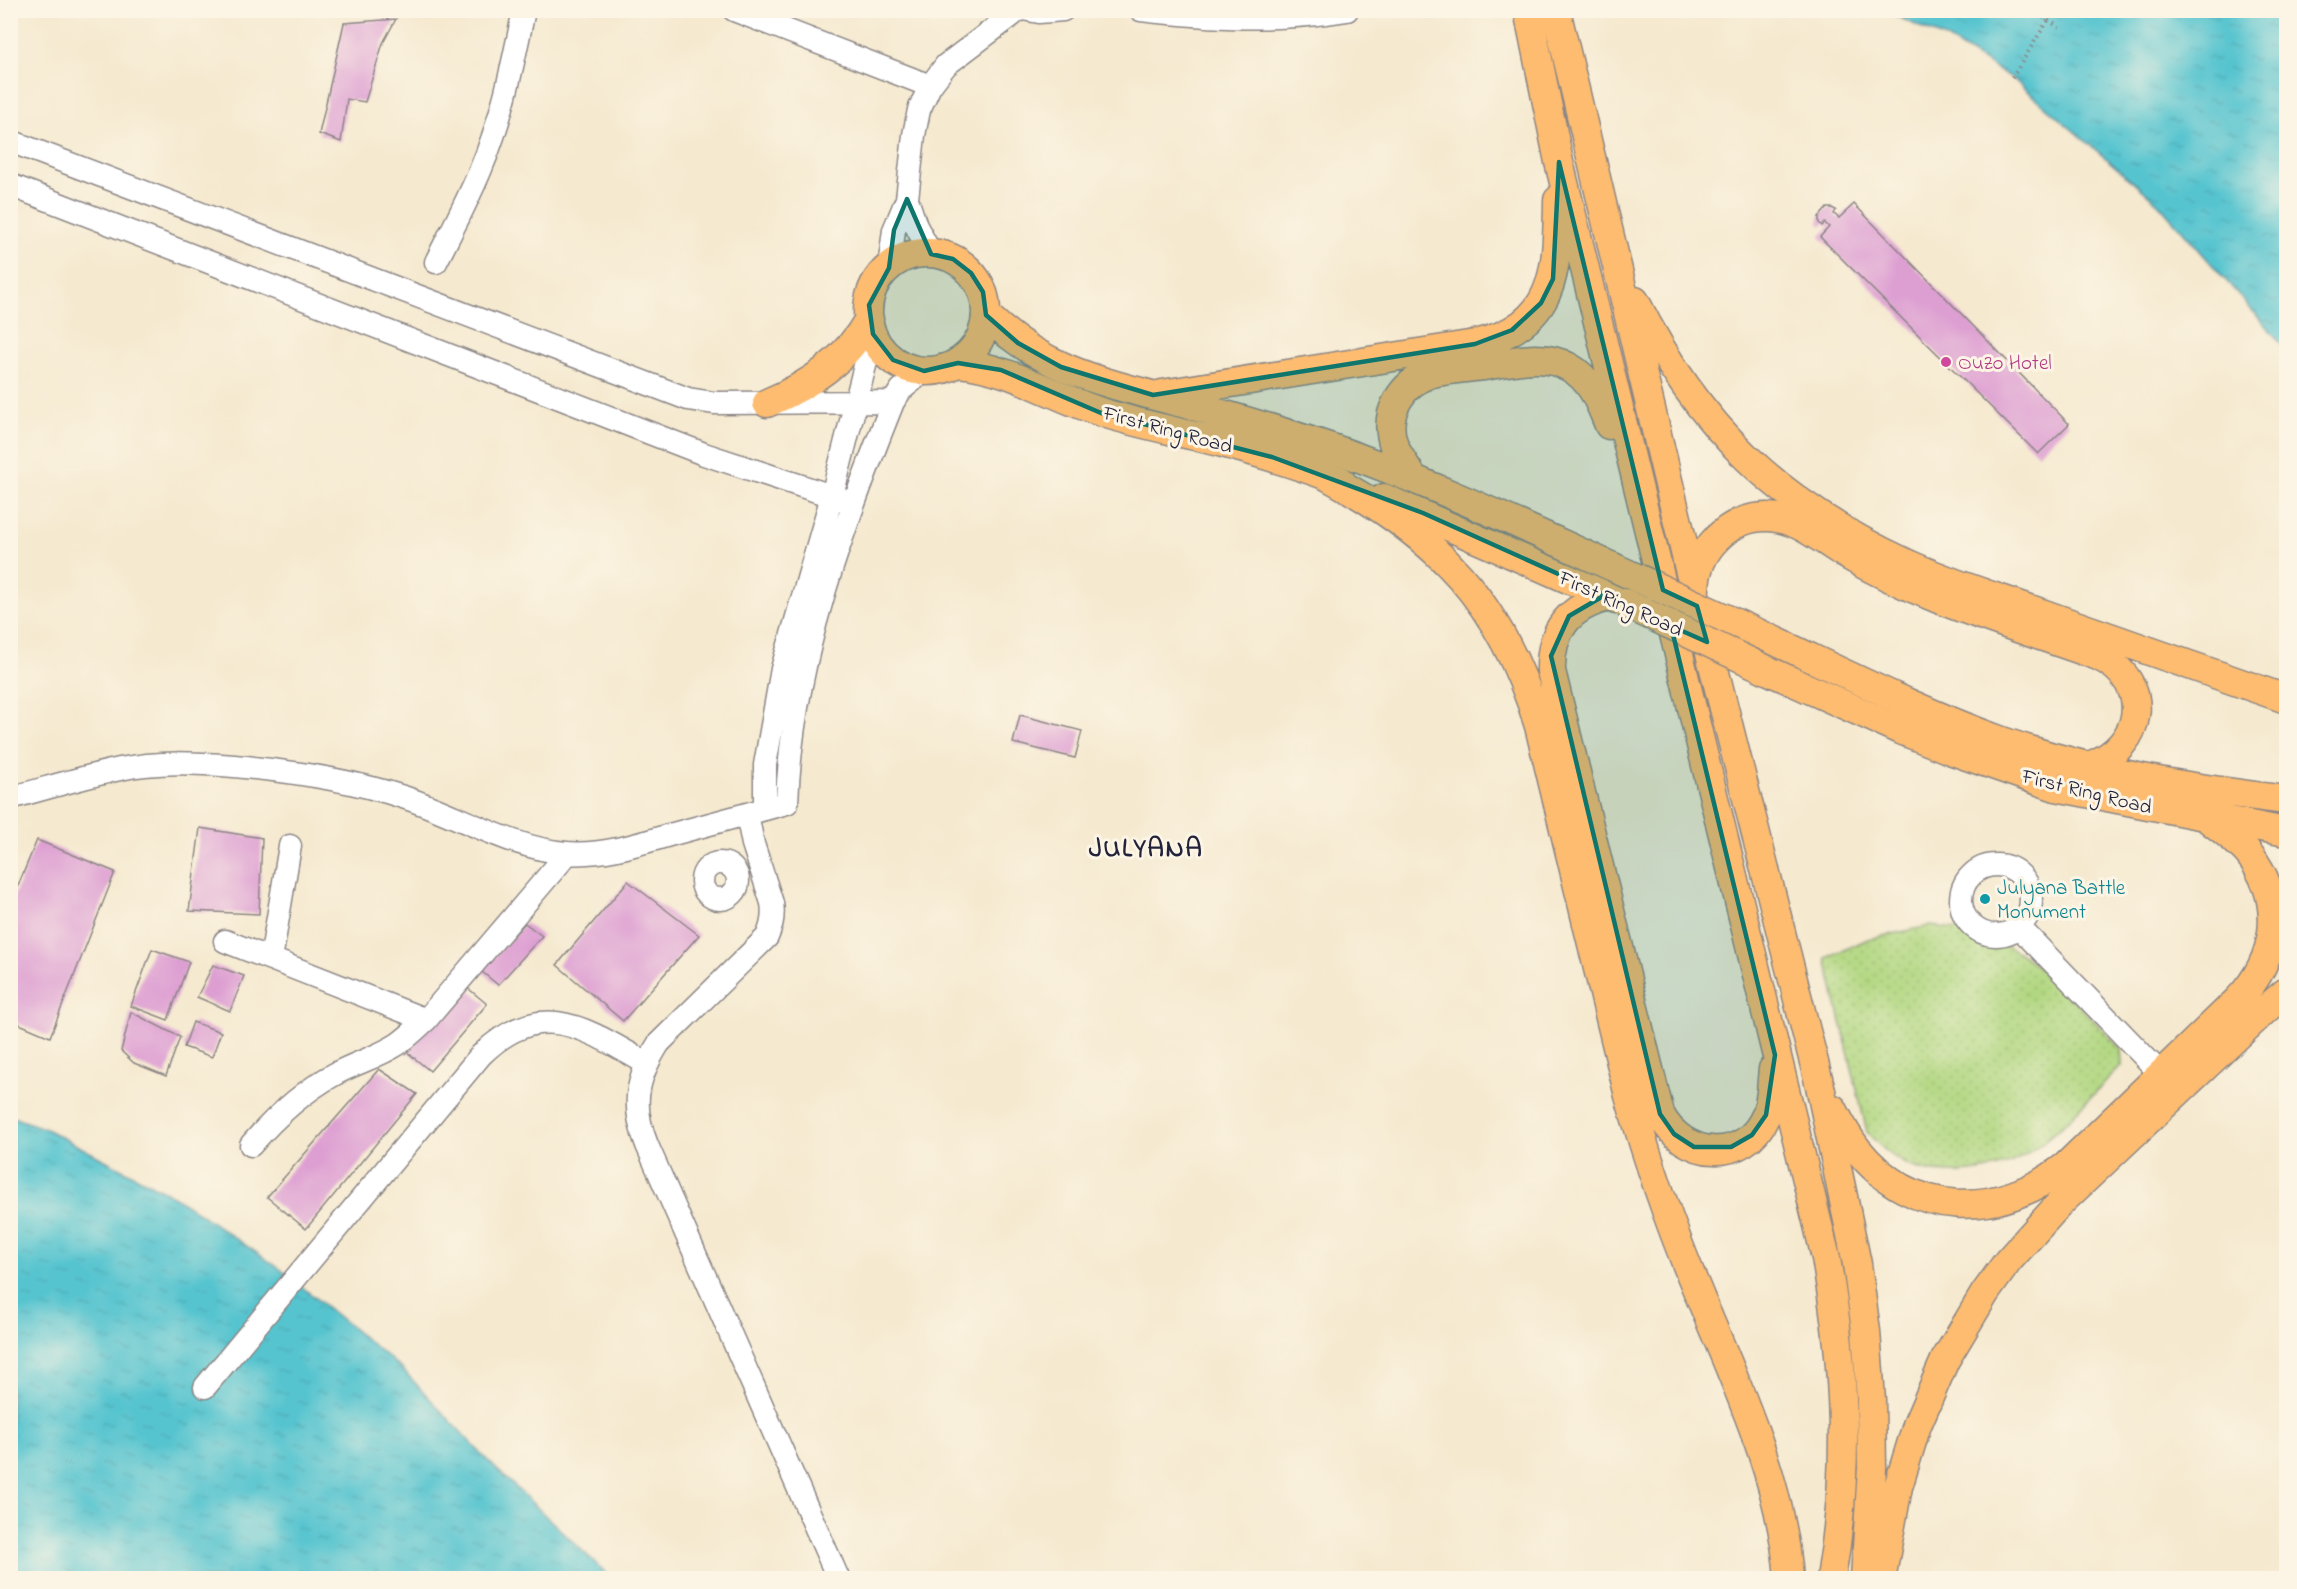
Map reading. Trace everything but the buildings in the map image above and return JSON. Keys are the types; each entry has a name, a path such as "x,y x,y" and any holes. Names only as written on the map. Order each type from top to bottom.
{"main road":[{"path":"1528,10 1559,162 1826,1258 1836,1318 1844,1423 1843,1490 1831,1578"},
{"path":"1559,22 1695,594 1820,1086 1857,1264 1866,1331 1871,1400 1872,1468 1865,1578"},
{"path":"1154,395 1475,344 1512,330 1523,323 1541,303 1553,279 1557,253 1559,162"},
{"path":"931,254 953,259 971,273 983,292 986,315 981,337 975,347 958,363 924,371 903,366 884,353 871,326 869,304 880,278 889,268 909,257 931,254"},
{"path":"1613,255 1660,349 1699,407 1746,458 1782,489 1813,511 1872,546 1940,577 2286,699"},
{"name":"First Ring Road","path":"986,315 1018,343 1061,367 1329,447 1414,478 1958,724 2004,741 2089,766 2177,785 2286,800"},
{"path":"767,403 807,384 824,372 871,326"},
{"path":"1414,478 1396,450 1392,438 1392,414 1402,392 1421,377 1432,373 1533,358 1567,365 1586,380 1600,400 1612,432 1634,470"},
{"name":"First Ring Road","path":"958,363 1001,370 1069,401 1101,412 1221,442 1323,474 1423,513 1898,729 2056,788 2286,832"},
{"path":"1323,474 1356,492 1387,513 1417,535 1457,572 1492,618 1521,672 1539,726 1629,1096 1645,1151 1677,1241 1764,1457 1782,1532 1788,1578"},
{"path":"1695,594 1695,581 1703,557 1714,541 1728,529 1746,521 1767,517 1779,518 1803,526 1861,563 1919,592 2098,656 2119,669 2132,689 2135,701 2133,726 2121,747 2112,756 2089,766"},
{"path":"1616,600 1581,607 1569,616 1554,642 1551,671 1657,1102 1666,1125 1684,1142 1701,1148 1719,1150 1742,1142 1752,1135 1766,1115 1776,1055"},
{"path":"1820,1086 1846,1134 1862,1154 1880,1172 1926,1198 1962,1205 2000,1200 2018,1195 2051,1178 2250,988 2266,962 2271,946 2272,909 2263,878 2239,843 2207,818"},
{"path":"1881,1578 1898,1487 1917,1425 1945,1360 1985,1293 2008,1261 2061,1202 2286,992"}],"street":[{"path":"436,262 480,171 491,141 506,92 524,10"},
{"path":"734,10 930,86"},
{"path":"889,268 894,230 907,199 919,110 930,86 953,60 1019,10"},
{"path":"1028,10 1039,12 1063,10"},
{"path":"1141,10 1224,19 1276,18 1347,10"},
{"path":"10,141 688,399 714,403 892,402"},
{"path":"10,185 693,449 842,499"},
{"path":"907,199 916,226 931,254"},
{"path":"10,798 121,769 154,764 201,764 288,771 337,780 404,797 523,844 568,853 600,852 630,846 787,802 791,738 804,664 842,499 871,326"},
{"path":"838,1578 640,1129 637,1095 646,1063 659,1043 767,937 770,930 773,912 758,861 756,811 782,669 842,499 892,402 901,390 924,371"},
{"path":"271,959 290,846"},
{"path":"251,1145 298,1098 336,1073 397,1044 426,1020 568,853"},
{"path":"736,871 758,861"},
{"path":"2019,927 2161,1074"},
{"path":"225,940 426,1020"},
{"path":"205,1387 473,1064 493,1043 506,1034 537,1024 570,1025 586,1029 646,1063"}],"path":[{"path":"2038,14 2059,27"},
{"path":"2012,78 2048,20"}],"highlighted area":[{"path":"1559,162 1663,590 1697,606 1707,642 1671,626 1775,1055 1766,1115 1752,1135 1731,1147 1694,1147 1674,1134 1660,1114 1551,656 1569,616 1605,595 1423,513 1272,457 1101,413 1001,370 958,363 924,371 893,360 873,334 869,305 889,268 894,230 907,199 931,254 953,259 971,273 983,292 986,315 1018,343 1061,367 1153,395 1475,344 1512,330 1541,303 1553,279"}],"green space":[{"path":"1930,926 1975,933 1996,940 2017,951 2054,981 2121,1049 2122,1066 2070,1118 2026,1154 1997,1167 1957,1173 1924,1170 1903,1163 1894,1157 1867,1132 1826,958 1868,939"}],"water":[{"path":"1885,11 2286,11 2286,349 2159,204 2012,78 1947,39"},
{"path":"10,1116 46,1129 175,1197 279,1268 402,1369 489,1462 611,1578 11,1578"}],"place":[{"name":"Ouzo Hotel","path":"1946,362"},
{"name":"Julyana Battle Monument","path":"1985,899"}],"district":[{"name":"JULYANA","path":"1146,847"}]}
